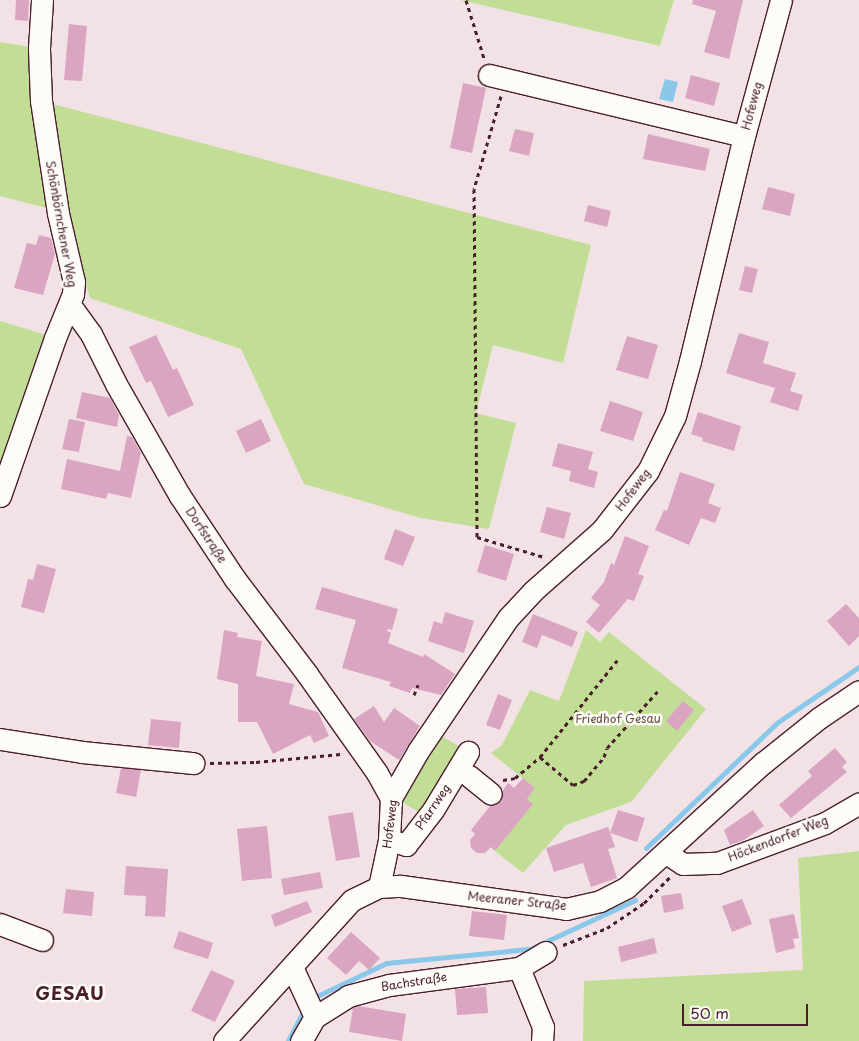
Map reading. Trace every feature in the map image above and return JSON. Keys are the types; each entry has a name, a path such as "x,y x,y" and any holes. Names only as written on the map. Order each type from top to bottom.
{"street":[{"name":"Schönbörnchener Weg","path":"0,496 55,338 70,305 74,282 58,213 41,101 39,48 42,0"},
{"name":"Hofeweg","path":"379,887 389,840 391,798 442,712 508,618 533,591 602,530 648,471 674,416 690,361 744,136 781,0"},
{"path":"498,77 744,136"},
{"name":"Dorfstraße","path":"70,305 91,334 116,384 180,496 235,579 307,674 362,752 391,798"},
{"name":"Meeraner Straße","path":"224,1041 352,900 379,887 401,886 566,909 600,901 627,887 763,763 819,718 859,691"},
{"path":"0,739 82,752 193,763"},
{"name":"Pfarrweg","path":"389,840 406,845 433,810 468,752"},
{"path":"469,776 497,787"},
{"name":"Höckendorfer Weg","path":"666,853 683,864 717,863 825,823 859,803"},
{"path":"0,924 42,940"},
{"name":"Bachstraße","path":"301,1041 310,1007 389,984 519,968 546,952"},
{"path":"292,967 310,1007"},
{"path":"519,968 542,1027 542,1041"}],"path":[{"path":"466,0 498,77 474,189 477,537 565,564"},
{"path":"497,787 515,778 540,757 620,658"},
{"path":"414,696 418,685"},
{"path":"540,757 573,785 584,781 604,757 607,748 658,691"},
{"path":"193,763 256,762 362,752"},
{"path":"515,778 519,783"}],"green space":[{"path":"460,0 674,0 660,46"},
{"path":"0,42 32,47 50,209 0,196"},
{"path":"49,103 591,245 563,363 493,345 476,413 516,423 489,529 421,518 304,484 241,349 90,298 65,213"},
{"path":"0,321 50,336 0,467"},
{"name":"Friedhof Gesau","path":"586,630 600,642 609,632 706,709 631,802 566,825 523,873 495,851 532,804 527,799 535,788 491,753 502,745 530,690 559,701"},
{"path":"437,734 464,749 423,815 396,798"},
{"path":"859,851 859,1041 583,1041 584,981 803,970 798,858"}],"water":[{"path":"665,79 678,82 673,102 659,99"}],"building":[{"path":"16,0 29,0 28,21 15,20"},
{"path":"693,0 743,0 729,59 704,52 716,11 692,4"},
{"path":"69,24 87,26 82,81 64,80"},
{"path":"691,75 720,83 714,106 685,98"},
{"path":"463,83 486,88 472,153 450,148"},
{"path":"515,129 534,133 529,156 509,151"},
{"path":"648,134 710,149 705,171 643,159"},
{"path":"768,187 795,194 790,216 762,209"},
{"path":"588,205 611,211 607,227 584,221"},
{"path":"39,235 51,238 55,254 43,295 14,288 27,243 36,245"},
{"path":"745,266 758,269 752,293 739,290"},
{"path":"739,333 769,342 763,363 796,373 790,391 803,395 798,411 770,402 775,388 726,373"},
{"path":"156,335 173,370 177,368 194,405 168,417 151,381 146,383 129,347"},
{"path":"627,336 658,345 648,379 616,370"},
{"path":"82,392 110,398 119,415 117,427 76,418"},
{"path":"610,401 643,412 633,441 600,431"},
{"path":"698,412 741,426 734,451 702,441 703,438 691,434"},
{"path":"69,419 85,422 79,452 62,449"},
{"path":"261,419 271,441 246,453 236,431"},
{"path":"127,436 132,437 141,453 131,498 108,493 106,499 61,489 67,459 120,471"},
{"path":"558,443 593,452 588,469 598,472 594,488 569,481 571,471 552,466"},
{"path":"680,472 715,484 708,503 721,508 715,523 701,518 689,545 655,530 664,510 667,511"},
{"path":"547,507 571,513 564,539 540,532"},
{"path":"395,529 415,537 403,566 384,559"},
{"path":"625,536 649,546 638,574 644,576 634,601 628,599 599,633 586,622 600,605 591,598 604,582 611,563 614,565"},
{"path":"485,545 514,554 506,581 477,572"},
{"path":"37,564 56,569 44,613 21,607 28,579 33,580"},
{"path":"322,587 398,609 392,630 388,629 387,631 391,633 388,643 423,657 424,654 455,674 441,695 412,688 410,693 389,686 391,682 342,668 356,620 315,609"},
{"path":"846,604 859,618 859,636 849,646 827,621"},
{"path":"445,612 474,621 464,653 428,641 434,621 442,624"},
{"path":"533,614 578,632 572,647 542,635 537,648 522,642"},
{"path":"224,630 238,633 237,637 262,641 256,676 294,684 289,704 318,712 329,736 314,743 310,735 273,754 257,722 238,722 238,684 217,679"},
{"path":"498,694 512,700 500,730 486,725"},
{"path":"683,701 694,710 677,731 666,721"},
{"path":"374,706 384,722 394,708 420,726 399,760 370,741 354,719"},
{"path":"151,719 181,722 179,748 148,745"},
{"path":"835,748 847,762 842,767 847,772 791,818 779,805 812,776 808,771"},
{"path":"121,768 141,770 136,797 116,793"},
{"path":"523,778 535,788 527,799 533,804 495,851 491,847 485,853 477,853 471,848 470,840 475,834 471,830 490,806 501,802 503,790 508,783 514,788"},
{"path":"618,810 645,818 637,842 610,833"},
{"path":"753,810 764,826 744,840 730,845 724,830"},
{"path":"353,812 360,857 336,861 328,816"},
{"path":"267,826 272,878 242,881 237,829"},
{"path":"608,827 615,847 608,849 617,878 591,887 583,863 554,872 546,848"},
{"path":"126,866 168,869 165,917 145,916 146,896 124,895"},
{"path":"320,872 323,888 284,895 281,879"},
{"path":"66,889 94,892 92,916 63,913"},
{"path":"681,893 684,909 664,913 661,896"},
{"path":"742,899 752,924 732,932 722,906"},
{"path":"307,901 312,912 275,927 271,915"},
{"path":"472,911 507,915 504,940 469,936"},
{"path":"794,914 799,938 793,939 795,948 776,953 769,919"},
{"path":"179,931 213,943 208,959 173,948"},
{"path":"351,932 380,958 369,970 359,961 346,975 327,958"},
{"path":"654,938 657,953 621,962 618,947"},
{"path":"211,970 235,981 215,1022 191,1011"},
{"path":"486,987 488,1013 457,1015 455,989"},
{"path":"358,1006 406,1014 402,1041 349,1032 353,1008"}],"waterway":[{"path":"646,848 778,722 859,667"},
{"path":"311,999 386,963 530,949 635,900"},
{"path":"288,1041 305,1008"}],"district":[{"name":"GESAU","path":"70,993"}]}
